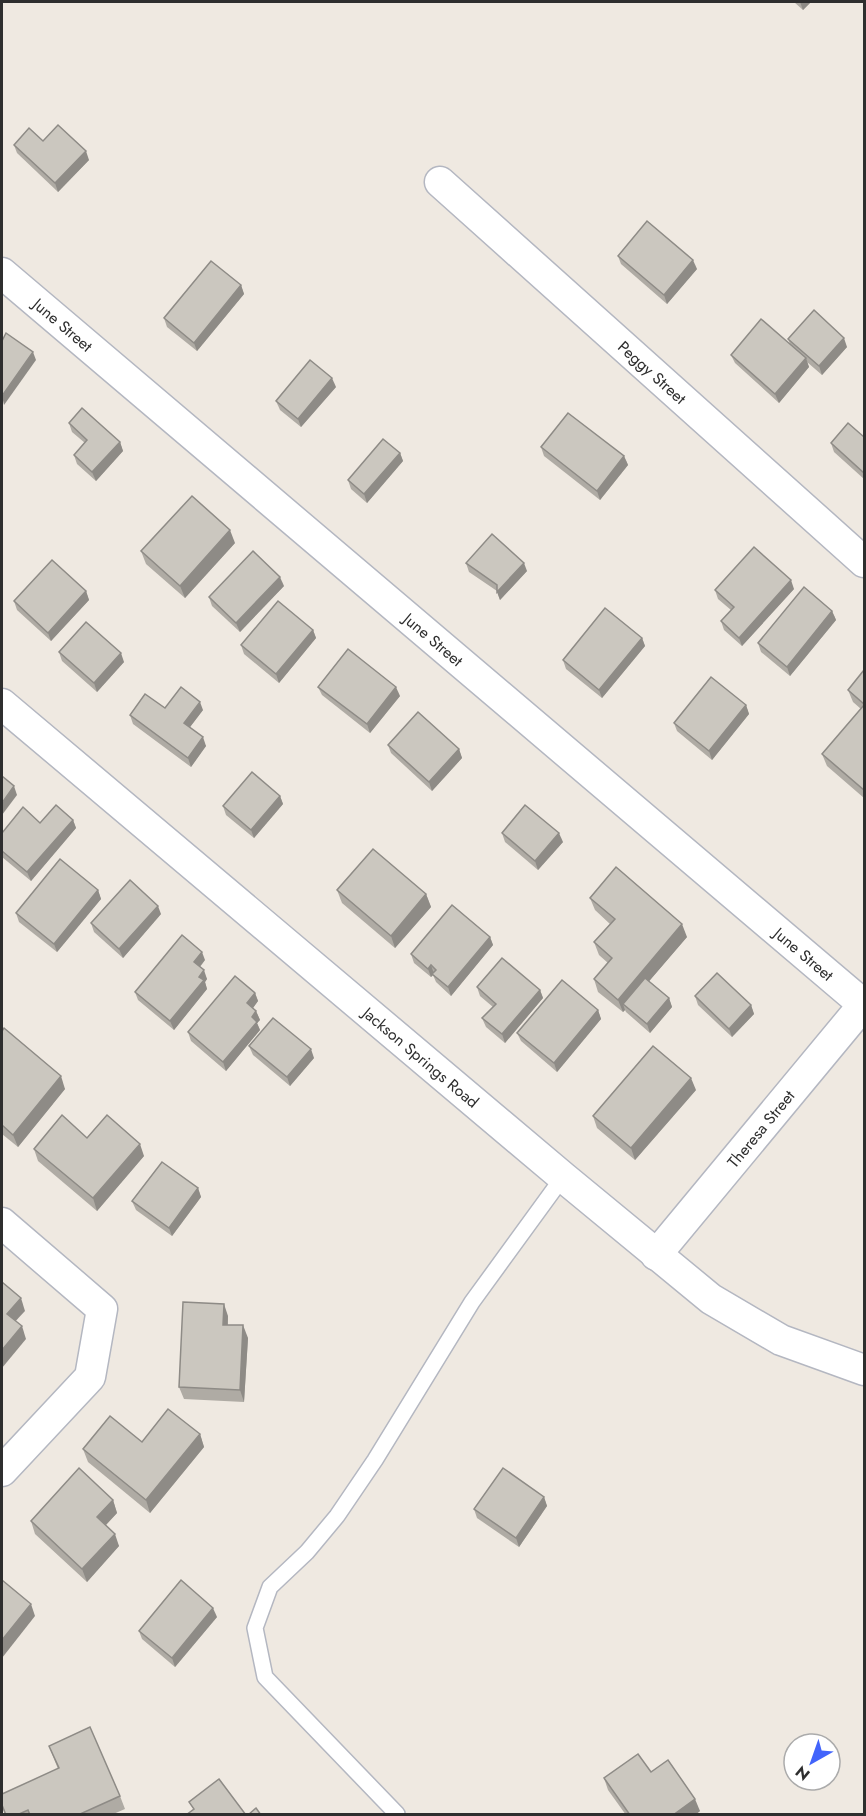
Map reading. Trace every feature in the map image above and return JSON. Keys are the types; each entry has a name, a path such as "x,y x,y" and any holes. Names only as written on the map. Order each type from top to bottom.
{"street":[{"name":"Peggy Street","path":"440,182 864,562"},
{"name":"June Street","path":"2,273 864,1005"},
{"name":"Jackson Springs Road","path":"2,704 711,1299 781,1340 864,1370"},
{"name":"Theresa Street","path":"656,1255 864,1005"},
{"path":"2,1223 102,1309 90,1377 2,1471"}],"lane":[{"path":"397,1815 265,1677 255,1628 270,1587 307,1552 337,1516 375,1460 472,1302 563,1177"}],"building":[{"path":"58,125 86,151 55,183 14,145 29,128 43,141"},
{"path":"647,221 693,260 664,295 618,256"},
{"path":"211,261 241,285 194,343 164,318"},
{"path":"814,310 844,338 819,366 788,339"},
{"path":"761,319 806,358 775,394 731,355"},
{"path":"6,333 33,352 2,396 2,341"},
{"path":"310,360 332,378 298,419 276,401"},
{"path":"82,408 120,442 92,472 74,455 87,440 69,423"},
{"path":"568,413 624,456 597,491 541,447"},
{"path":"848,423 864,437 864,473 831,443"},
{"path":"383,439 400,453 364,494 348,480"},
{"path":"192,496 230,530 180,586 141,551"},
{"path":"492,534 524,563 497,592 497,585 466,563"},
{"path":"754,547 791,580 739,638 721,621 734,607 715,590"},
{"path":"253,551 280,577 236,623 209,597"},
{"path":"52,560 86,591 48,633 14,601"},
{"path":"804,587 832,611 787,667 758,643"},
{"path":"278,601 313,630 276,674 241,645"},
{"path":"605,608 642,638 599,690 563,660"},
{"path":"86,622 121,653 94,683 59,652"},
{"path":"348,649 396,687 367,724 318,687"},
{"path":"864,670 864,704 848,690"},
{"path":"711,677 746,705 709,751 674,723"},
{"path":"181,687 200,702 184,723 203,737 188,758 130,715 145,694 165,708"},
{"path":"864,705 864,790 822,754"},
{"path":"418,712 459,749 429,782 388,745"},
{"path":"252,772 280,796 251,830 223,806"},
{"path":"2,776 14,786 2,803"},
{"path":"56,805 73,820 27,872 2,851 2,833 23,807 40,823"},
{"path":"525,805 559,833 535,861 502,833"},
{"path":"373,849 426,894 391,936 337,890"},
{"path":"60,859 98,890 54,944 16,913"},
{"path":"616,867 682,924 618,1000 594,979 612,958 594,942 615,919 590,898"},
{"path":"130,880 158,906 119,949 91,923"},
{"path":"452,905 490,937 448,987 432,974 436,970 431,965 428,969 411,954"},
{"path":"182,935 202,952 194,962 204,970 199,977 204,980 170,1021 135,992"},
{"path":"502,958 540,990 502,1034 482,1018 496,1004 477,987"},
{"path":"717,973 751,1005 729,1029 695,996"},
{"path":"235,976 255,993 247,1003 256,1011 252,1017 257,1022 223,1062 188,1032"},
{"path":"645,978 669,998 647,1024 623,1004"},
{"path":"562,980 598,1010 554,1063 517,1033"},
{"path":"273,1018 311,1049 287,1077 249,1046"},
{"path":"4,1028 61,1076 13,1135 2,1125 2,1031"},
{"path":"653,1046 691,1078 631,1148 593,1116"},
{"path":"62,1115 87,1138 107,1115 140,1144 93,1198 34,1149"},
{"path":"162,1162 198,1188 169,1228 132,1201"},
{"path":"2,1282 21,1298 7,1314 22,1326 2,1350"},
{"path":"183,1302 224,1304 223,1325 243,1325 240,1390 179,1387"},
{"path":"168,1409 200,1434 146,1500 83,1449 110,1416 142,1442"},
{"path":"79,1468 113,1500 97,1517 115,1534 82,1569 31,1521"},
{"path":"503,1468 544,1497 516,1538 474,1509"},
{"path":"2,1580 31,1604 2,1640"},
{"path":"181,1580 213,1608 172,1658 139,1631"},
{"path":"90,1727 120,1796 78,1815 30,1815 28,1810 17,1815 6,1815 2,1805 2,1794 59,1768 49,1746"},
{"path":"638,1754 651,1772 668,1760 695,1799 673,1815 630,1815 604,1778"},
{"path":"219,1779 246,1815 186,1815 194,1809 189,1802"},
{"path":"256,1808 261,1815 248,1815"}]}
